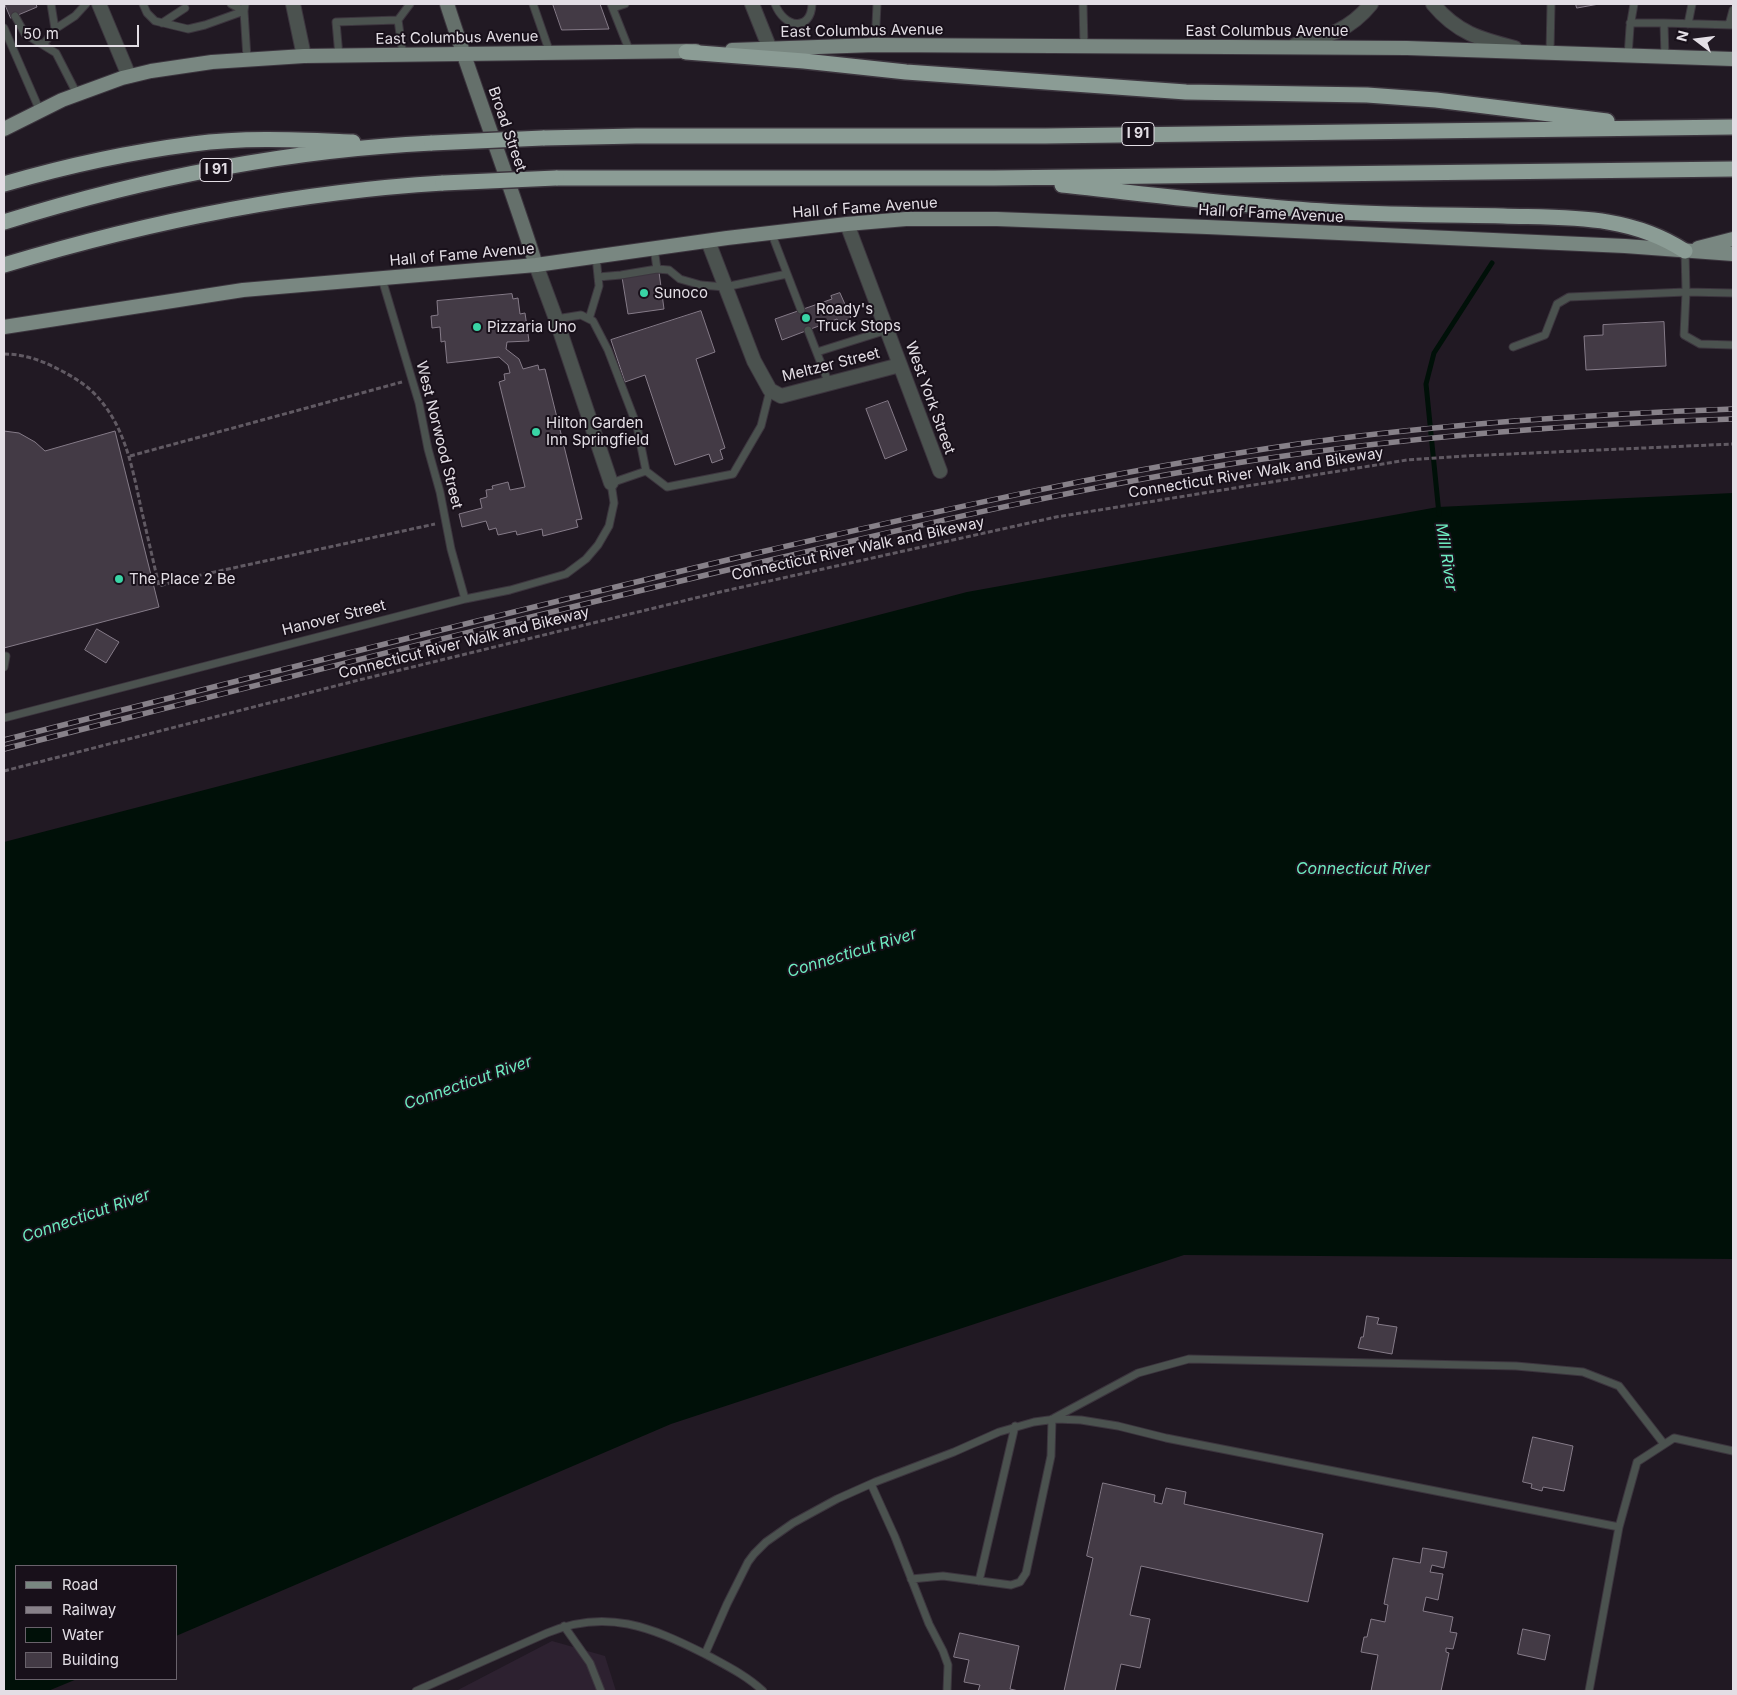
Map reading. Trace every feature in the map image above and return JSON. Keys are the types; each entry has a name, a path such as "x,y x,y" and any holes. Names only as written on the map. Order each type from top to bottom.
{"highway":[{"path":"686,52 804,61 906,72 1186,92 1334,94 1436,100 1658,128"},
{"name":"I 91","path":"4,222 100,195 217,169 290,157 409,144 636,136 1036,136 1733,127"},
{"path":"4,184 79,165 194,144 290,140 409,144"},
{"path":"4,266 47,252 117,234 234,209 360,190 443,183 556,178 994,178 1733,169"},
{"path":"994,178 1306,210 1568,218 1604,221 1635,227 1665,239 1685,251"},
{"path":"4,272 47,252"}],"main road":[{"name":"Broad Street","path":"447,4 536,265"},
{"name":"East Columbus Avenue","path":"4,129 77,94 129,76 182,66 247,58 686,52 875,46 1084,46 1407,48 1733,59"},
{"name":"Hall of Fame Avenue","path":"4,327 228,292 536,265 771,232 906,219 997,219 1594,244 1733,254"},
{"path":"1685,251 1733,239"}],"street":[{"path":"99,4 129,76"},
{"path":"293,4 304,56"},
{"path":"752,4 770,49"},
{"path":"1287,47 1322,39 1344,29 1362,15 1371,4"},
{"path":"1433,4 1445,18 1482,40 1525,51"},
{"name":"West York Street","path":"846,224 940,471"},
{"path":"708,241 754,360 770,390"},
{"path":"536,265 611,483"},
{"name":"Meltzer Street","path":"770,390 781,396 900,365"}],"lane":[{"path":"51,4 55,29"},
{"path":"43,45 55,29 75,16 86,4"},
{"path":"143,4 151,18 155,21 188,28 204,26 245,7"},
{"path":"231,4 245,7"},
{"path":"403,55 398,20 410,4"},
{"path":"533,4 550,53"},
{"path":"625,4 612,6 630,52"},
{"path":"775,4 778,12 784,19 792,23 800,23 807,18 812,12 812,4"},
{"path":"875,46 877,4"},
{"path":"1083,4 1084,46"},
{"path":"1550,4 1550,52"},
{"path":"1628,56 1630,23 1634,4"},
{"path":"1688,24 1692,4"},
{"path":"245,7 247,58"},
{"path":"162,23 185,8"},
{"path":"1630,23 1731,25 1733,10"},
{"path":"16,16 26,34 56,53 77,94"},
{"path":"339,56 336,22 398,20"},
{"path":"1664,23 1665,57"},
{"path":"4,28 40,111"},
{"path":"771,232 801,310"},
{"path":"654,248 657,269"},
{"path":"1685,251 1684,335 1700,344 1733,345"},
{"path":"589,319 599,286 596,257"},
{"path":"598,277 657,269 668,270 680,279 701,285 726,287 787,274"},
{"name":"West Norwood Street","path":"382,279 419,403 451,549 465,599"},
{"path":"1513,347 1545,335 1557,304 1569,297 1686,292 1733,293"},
{"path":"556,320 581,314 593,322 608,350 634,417 646,471 667,487 733,474 761,426 770,390"},
{"path":"808,330 829,384"},
{"path":"816,352 887,330"},
{"path":"611,483 646,471"},
{"name":"Hanover Street","path":"4,718 465,599 510,590 566,574 586,559 598,545 609,526 614,503 611,483"},
{"path":"4,667 6,656"},
{"path":"1052,1419 1138,1373 1189,1359 1516,1366 1583,1372 1619,1386 1664,1444"},
{"path":"911,1578 943,1576 1011,1585 1020,1582 1026,1572 1051,1456 1052,1419"},
{"path":"705,1654 726,1604 748,1562 766,1542 793,1523 837,1499 870,1484 1015,1426 1052,1419 1069,1419 1118,1426 1166,1438 1619,1527"},
{"path":"979,1581 1015,1426"},
{"path":"1589,1691 1619,1527 1637,1462 1674,1438 1733,1451"},
{"path":"870,1484 895,1536 929,1624 943,1651 948,1665 947,1691"},
{"path":"416,1691 503,1651 564,1626 592,1621 609,1621 624,1623 680,1642 730,1667 752,1681 763,1691"},
{"path":"564,1626 590,1663 601,1691"}],"path":[{"path":"4,354 31,357 70,375 86,386 101,401 113,420 130,456 159,586 187,578 446,522"},
{"path":"130,456 412,380"},
{"name":"Connecticut River Walk and Bikeway","path":"4,771 361,680 720,592 1056,517 1407,460 1733,444"}],"shaded area":[{"path":"552,1641 605,1656 616,1691 456,1691"}],"water":[{"name":"Connecticut River","path":"1733,493 1733,1259 1184,1255 671,1424 178,1635 178,1565 15,1565 15,1680 75,1680 48,1691 4,1691 4,842 967,592 1438,507"}],"building":[{"path":"5,4 36,4 37,7 11,18"},
{"path":"553,4 600,4 609,29 562,30"},
{"path":"1576,4 1599,4 1577,8"},
{"path":"659,272 664,309 628,314 622,277"},
{"path":"840,293 851,318 839,323 837,319 782,340 775,319 832,299 831,296"},
{"name":"Hilton Garden Inn Springfield","path":"512,294 513,299 518,298 520,314 525,313 529,341 507,342 506,349 519,359 523,369 538,365 539,370 545,369 582,519 576,520 578,527 543,536 542,529 517,535 516,531 498,535 496,528 489,530 486,521 462,527 459,514 482,508 480,499 487,497 486,490 493,489 492,486 508,482 510,490 525,487 499,382 505,380 504,374 510,373 508,365 499,357 447,363 445,341 441,342 440,327 432,328 431,316 438,315 437,301"},
{"path":"701,311 715,352 696,359 725,448 720,450 723,459 712,463 709,454 675,465 645,375 625,382 611,340"},
{"path":"1664,322 1666,366 1586,370 1584,336 1603,335 1603,325"},
{"path":"888,401 907,450 885,459 866,409"},
{"path":"4,431 19,433 35,442 45,451 115,431 159,607 4,648"},
{"path":"97,629 119,642 106,663 85,650"},
{"path":"1367,1316 1379,1318 1377,1324 1397,1327 1392,1354 1358,1348 1361,1337 1363,1337"},
{"path":"1533,1437 1573,1446 1564,1491 1543,1487 1542,1491 1531,1488 1532,1484 1523,1482"},
{"path":"1103,1483 1155,1495 1154,1502 1162,1504 1166,1488 1186,1492 1184,1504 1323,1534 1308,1602 1141,1566 1130,1615 1150,1619 1140,1668 1121,1664 1115,1691 1064,1691 1093,1558 1087,1556"},
{"path":"1423,1548 1447,1552 1444,1568 1432,1565 1430,1572 1443,1574 1438,1600 1426,1597 1423,1611 1453,1617 1450,1632 1457,1633 1453,1649 1446,1648 1446,1652 1449,1653 1441,1691 1371,1691 1378,1655 1361,1652 1364,1637 1367,1637 1371,1619 1385,1622 1388,1605 1384,1604 1393,1558 1420,1563"},
{"path":"1523,1629 1550,1635 1545,1660 1518,1654"},
{"path":"960,1633 1019,1646 1010,1689 1019,1691 978,1691 980,1685 964,1682 969,1660 954,1657"}],"waterway":[{"name":"Mill River","path":"1439,514 1426,384 1434,353 1492,263"}],"railway":[{"path":"4,740 761,552 904,519 1119,474 1263,449 1385,433 1534,419 1733,409"},
{"path":"4,749 584,604 957,517 1136,480 1256,460 1375,444 1494,432 1733,419"}],"place":[{"name":"Sunoco","path":"644,293"},
{"name":"Roady's Truck Stops","path":"806,318"},
{"name":"Pizzaria Uno","path":"477,327"},
{"name":"Hilton Garden Inn Springfield","path":"536,432"},
{"name":"The Place 2 Be","path":"119,579"}]}
